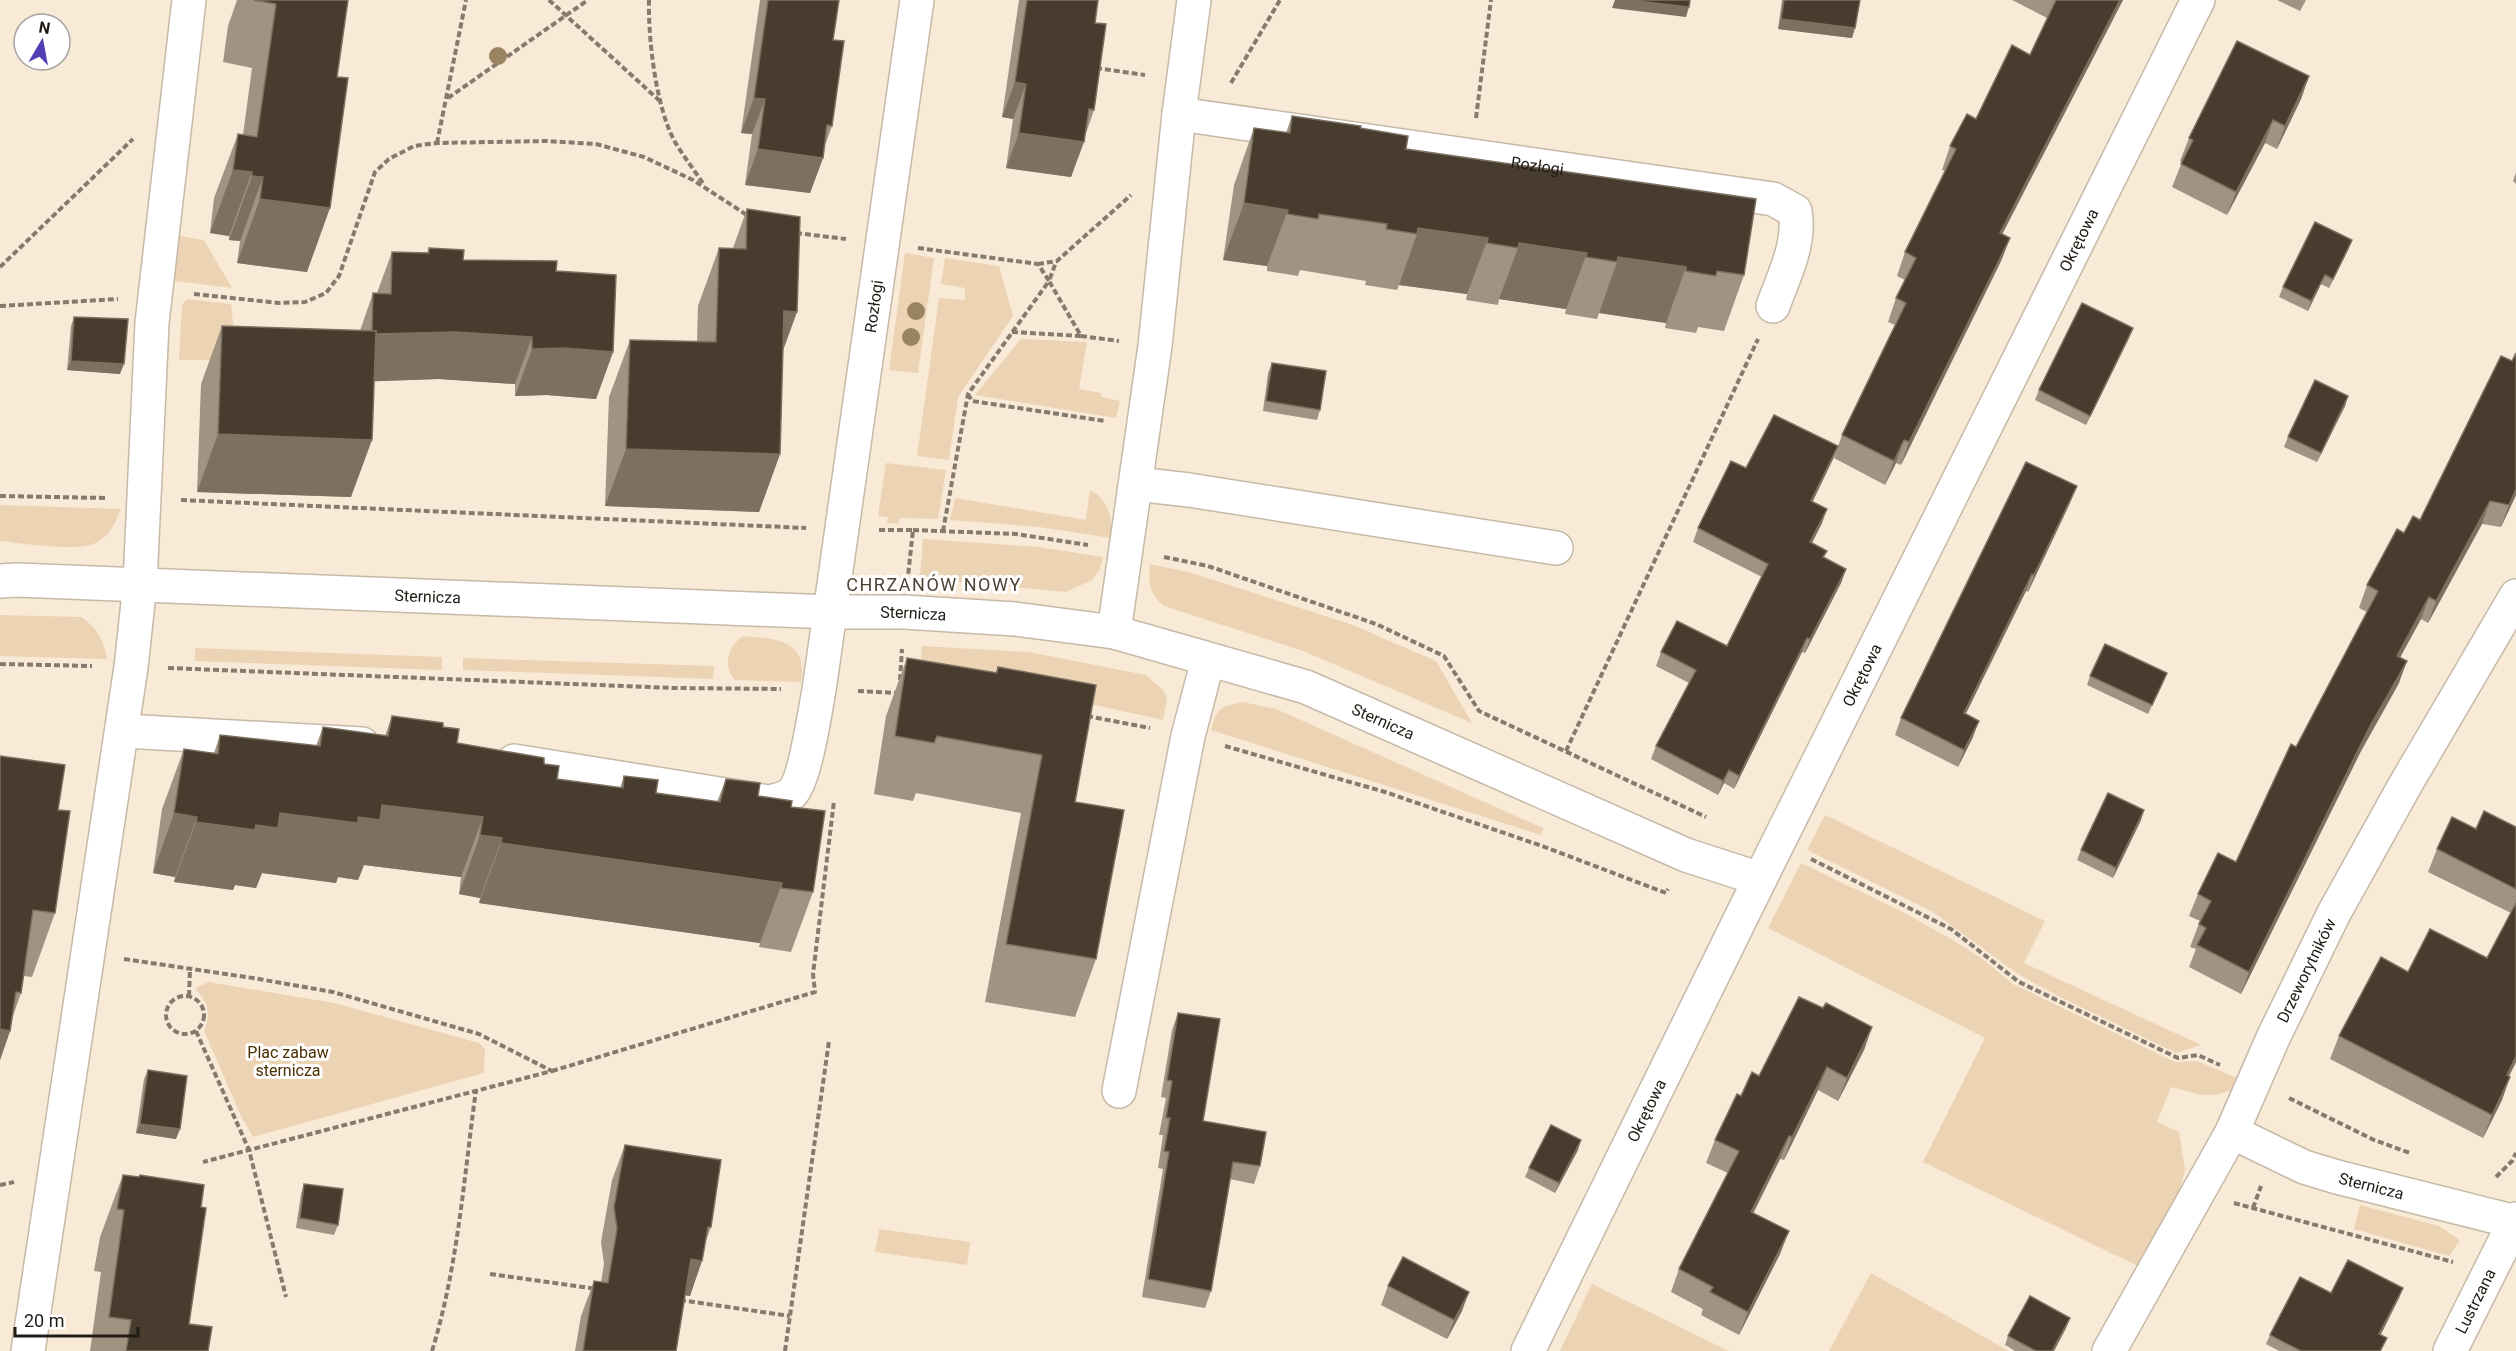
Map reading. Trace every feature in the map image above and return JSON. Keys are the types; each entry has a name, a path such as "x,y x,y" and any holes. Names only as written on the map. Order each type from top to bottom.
{"street":[{"path":"28,1351 131,667 140,584 153,310 189,0"},
{"name":"Rozłogi","path":"482,756 769,802 782,799 792,793 802,775 819,690 917,0"},
{"path":"1114,632 1155,346 1179,114 1194,0"},
{"name":"Okrętowa","path":"1528,1351 1760,879 2198,0"},
{"name":"Rozłogi","path":"1179,114 1773,199 1795,211 1798,228 1773,306"},
{"path":"1136,484 1189,490 1556,548"},
{"name":"Sternicza","path":"6,579 830,612 904,612 1015,619 1114,632 1306,687 1686,855 1760,879"},
{"name":"Drzeworytników","path":"2109,1351 2196,1192 2232,1132 2273,1038 2334,913 2404,787 2516,597"},
{"path":"1119,1091 1188,736 1208,660"},
{"path":"123,731 394,747"},
{"name":"Sternicza","path":"2232,1132 2304,1167 2516,1221"},
{"name":"Lustrzana","path":"2450,1351 2516,1221"}],"path":[{"path":"437,143 466,0"},
{"path":"549,0 662,102"},
{"path":"447,99 588,0"},
{"path":"649,0 648,35 662,102 674,141 706,188"},
{"path":"1227,91 1280,0"},
{"path":"1472,155 1491,0"},
{"path":"1092,68 1146,75"},
{"path":"0,267 135,136"},
{"path":"0,306 153,310 176,293 237,297 279,303 305,302 326,293 339,276 375,172 389,159 414,146 437,143 546,141 596,144 644,157 693,180 744,214 754,218"},
{"path":"943,531 968,394 1049,281 1057,261 1175,157"},
{"path":"792,233 1038,264 1057,261"},
{"path":"1012,332 1081,336 1038,264"},
{"path":"1566,751 1773,306"},
{"path":"968,394 972,401 1144,427"},
{"path":"0,496 143,498"},
{"path":"913,530 1016,534 1126,550 1208,566 1376,624 1444,656 1479,711 1706,817"},
{"path":"0,664 674,688"},
{"path":"1188,736 1385,792 1542,846 1666,893 1670,885"},
{"path":"202,1162 552,1071 815,992 813,974 834,797"},
{"path":"1810,858 1951,929 2019,982 2178,1058 2198,1055 2374,1140 2418,1156"},
{"path":"88,954 264,980 356,999 479,1034 552,1071"},
{"path":"189,996 190,969"},
{"path":"179,996 189,996 196,998 205,1011 204,1019 196,1031 182,1034 172,1030 167,1021 166,1011 170,1002 179,996"},
{"path":"196,1031 249,1150 286,1296"},
{"path":"785,1351 829,1041"},
{"path":"432,1351 440,1324 452,1259 476,1090"},
{"path":"2489,1175 2496,1178 2514,1162 2516,1153"},
{"path":"2253,1208 2264,1177"},
{"path":"2196,1192 2460,1263"},
{"path":"490,1274 606,1290"},
{"path":"678,1299 790,1316"}],"green space":[{"path":"173,235 204,240 232,288 167,280"},
{"path":"905,253 934,258 918,373 889,370"},
{"path":"945,258 999,266 1013,316 958,397 949,460 917,456 939,298 965,300 965,288 941,284"},
{"path":"187,299 231,304 237,360 179,360 182,305"},
{"path":"1021,339 1087,342 1079,389 1101,393 1101,397 1120,401 1116,418 975,395"},
{"path":"886,463 946,470 938,519 900,518 898,524 887,523 888,517 878,516"},
{"path":"1090,490 1106,504 1111,523 1111,538 1039,527 950,520 955,498 1086,520"},
{"path":"0,505 121,509 110,530 101,540 93,544 67,547 0,541"},
{"path":"923,539 1039,547 1103,557 1100,569 1092,580 1066,592 920,578"},
{"path":"1150,564 1192,573 1353,625 1436,661 1472,723 1303,651 1164,606 1152,592 1149,577"},
{"path":"0,615 81,617 99,635 107,659 0,656"},
{"path":"744,636 768,638 788,644 795,649 800,657 802,668 801,682 735,680 729,668 729,656 734,644"},
{"path":"922,646 1029,652 1146,675 1163,690 1167,699 1163,720 1100,706 1027,694 919,686"},
{"path":"195,648 442,657 442,670 195,661"},
{"path":"463,658 714,666 713,679 463,670"},
{"path":"1243,702 1276,709 1543,828 1541,835 1211,730 1215,717 1221,709"},
{"path":"1825,815 2045,921 2024,963 2201,1045 2176,1053 2058,996 2018,974 1933,912 1807,850"},
{"path":"1801,863 1901,911 1951,939 1984,960 2013,984 2175,1062 2197,1061 2237,1078 2231,1090 2214,1095 2171,1087 2157,1122 2179,1132 2185,1170 2177,1201 2144,1269 1923,1162 1985,1038 1768,928"},
{"name":"Plac zabaw sternicza","path":"209,982 334,1003 479,1043 485,1049 484,1073 253,1137 241,1116 204,1031 208,1010 201,995 196,991 197,987"},
{"path":"2360,1205 2439,1226 2460,1240 2449,1256 2354,1229"},
{"path":"879,1229 970,1242 967,1265 875,1252"},
{"path":"1871,1273 2009,1351 1829,1351"},
{"path":"1592,1284 1729,1351 1560,1351"}],"building":[{"path":"254,0 348,0 337,77 348,78 330,208 260,199 263,177 252,176 252,172 233,170 238,134 257,137 276,4"},
{"path":"768,0 839,0 833,40 844,41 832,126 827,125 823,158 758,149 765,99 754,98"},
{"path":"1027,0 1098,0 1095,23 1106,24 1094,110 1089,109 1084,142 1019,133 1026,84 1015,82"},
{"path":"1628,0 1690,0 1689,7"},
{"path":"1784,0 1860,0 1855,28 1781,19"},
{"path":"2056,0 2120,0 2000,233 2010,238 1909,442 1904,440 1894,461 1842,435 1906,303 1896,298 1916,258 1905,252 1956,149 1950,146 1967,114 1976,119 2012,45 2030,55"},
{"path":"2237,41 2309,76 2285,126 2273,120 2236,192 2181,164 2193,140 2189,138"},
{"path":"1292,116 1361,126 1360,128 1408,136 1406,149 1756,199 1744,275 1717,271 1716,276 1686,271 1686,267 1618,257 1617,262 1586,257 1587,253 1519,243 1518,248 1487,243 1488,238 1418,228 1417,234 1386,229 1387,224 1319,214 1318,219 1287,214 1288,210 1244,203 1254,128 1290,133"},
{"path":"747,209 800,217 797,312 784,311 780,454 626,449 630,340 716,342 719,248 746,249"},
{"path":"2315,222 2352,240 2333,279 2325,275 2311,301 2283,287"},
{"path":"429,248 464,250 463,260 557,261 556,271 616,275 613,352 564,348 532,349 532,337 456,332 376,334 376,331 372,331 373,293 391,294 392,252 429,253"},
{"path":"2082,303 2133,328 2090,416 2039,390"},
{"path":"74,317 128,319 124,364 71,361"},
{"path":"222,326 376,331 372,440 218,434"},
{"path":"2516,353 2516,489 2509,505 2490,501 2436,601 2429,597 2397,656 2407,661 2369,728 2249,972 2197,945 2206,928 2199,924 2211,901 2198,894 2218,853 2236,862 2291,744 2296,747 2378,591 2367,585 2397,529 2404,533 2413,516 2420,520 2501,356 2512,361"},
{"path":"1272,363 1326,371 1320,410 1266,401"},
{"path":"2315,380 2348,396 2321,453 2288,437"},
{"path":"1774,415 1838,446 1811,501 1827,509 1810,542 1827,551 1823,557 1846,569 1810,639 1807,638 1739,776 1729,770 1723,781 1656,746 1696,670 1661,652 1677,621 1727,646 1768,564 1698,528 1731,461 1746,468"},
{"path":"2026,462 2077,486 1964,713 1979,721 1964,750 1901,718"},
{"path":"2105,644 2167,673 2152,705 2090,676"},
{"path":"907,658 997,673 998,667 1096,685 1075,802 1124,810 1096,959 1006,944 1042,755 937,736 934,743 895,736"},
{"path":"392,716 443,723 443,727 459,729 457,743 544,758 544,764 559,766 557,779 623,788 624,776 658,780 656,793 720,802 726,779 760,783 758,796 792,801 791,807 825,811 813,892 781,888 782,883 501,843 502,838 480,835 483,817 382,805 380,820 358,817 358,823 280,813 278,828 256,825 255,830 196,822 197,817 174,813 184,749 218,754 220,735 320,746 323,727 388,736"},
{"path":"0,756 65,765 58,810 70,811 55,913 33,910 21,993 16,992 10,1031 0,1029"},
{"path":"2108,793 2144,810 2116,868 2081,850"},
{"path":"2484,811 2516,827 2516,889 2437,849 2452,817 2476,829"},
{"path":"2516,903 2516,1056 2507,1075 2510,1077 2492,1115 2339,1036 2381,957 2408,972 2430,929 2487,958"},
{"path":"1799,997 1823,1008 1826,1003 1872,1027 1847,1078 1827,1067 1751,1212 1789,1231 1748,1312 1710,1292 1713,1287 1679,1269 1739,1151 1715,1140 1737,1094 1741,1096 1752,1072 1759,1076"},
{"path":"1178,1013 1220,1019 1203,1121 1266,1132 1260,1166 1233,1162 1211,1291 1148,1279 1169,1152 1164,1151 1170,1118 1166,1118 1172,1081 1167,1080"},
{"path":"148,1070 187,1076 180,1129 140,1124"},
{"path":"1551,1125 1581,1140 1559,1183 1529,1168"},
{"path":"625,1145 721,1160 711,1227 708,1227 702,1261 691,1259 676,1351 583,1351 594,1281 608,1283 617,1229 614,1207"},
{"path":"123,1175 139,1177 140,1175 204,1185 201,1207 206,1208 189,1324 212,1327 208,1351 126,1351 131,1320 109,1317 124,1210 117,1209"},
{"path":"304,1184 343,1189 338,1225 300,1218"},
{"path":"1403,1257 1469,1292 1454,1320 1388,1286"},
{"path":"2348,1260 2403,1288 2379,1334 2387,1338 2380,1351 2301,1351 2270,1335 2300,1277 2331,1293"},
{"path":"2030,1296 2070,1318 2052,1351 2036,1351 2008,1336"}],"district":[{"name":"CHRZANÓW NOWY","path":"934,584"}]}
